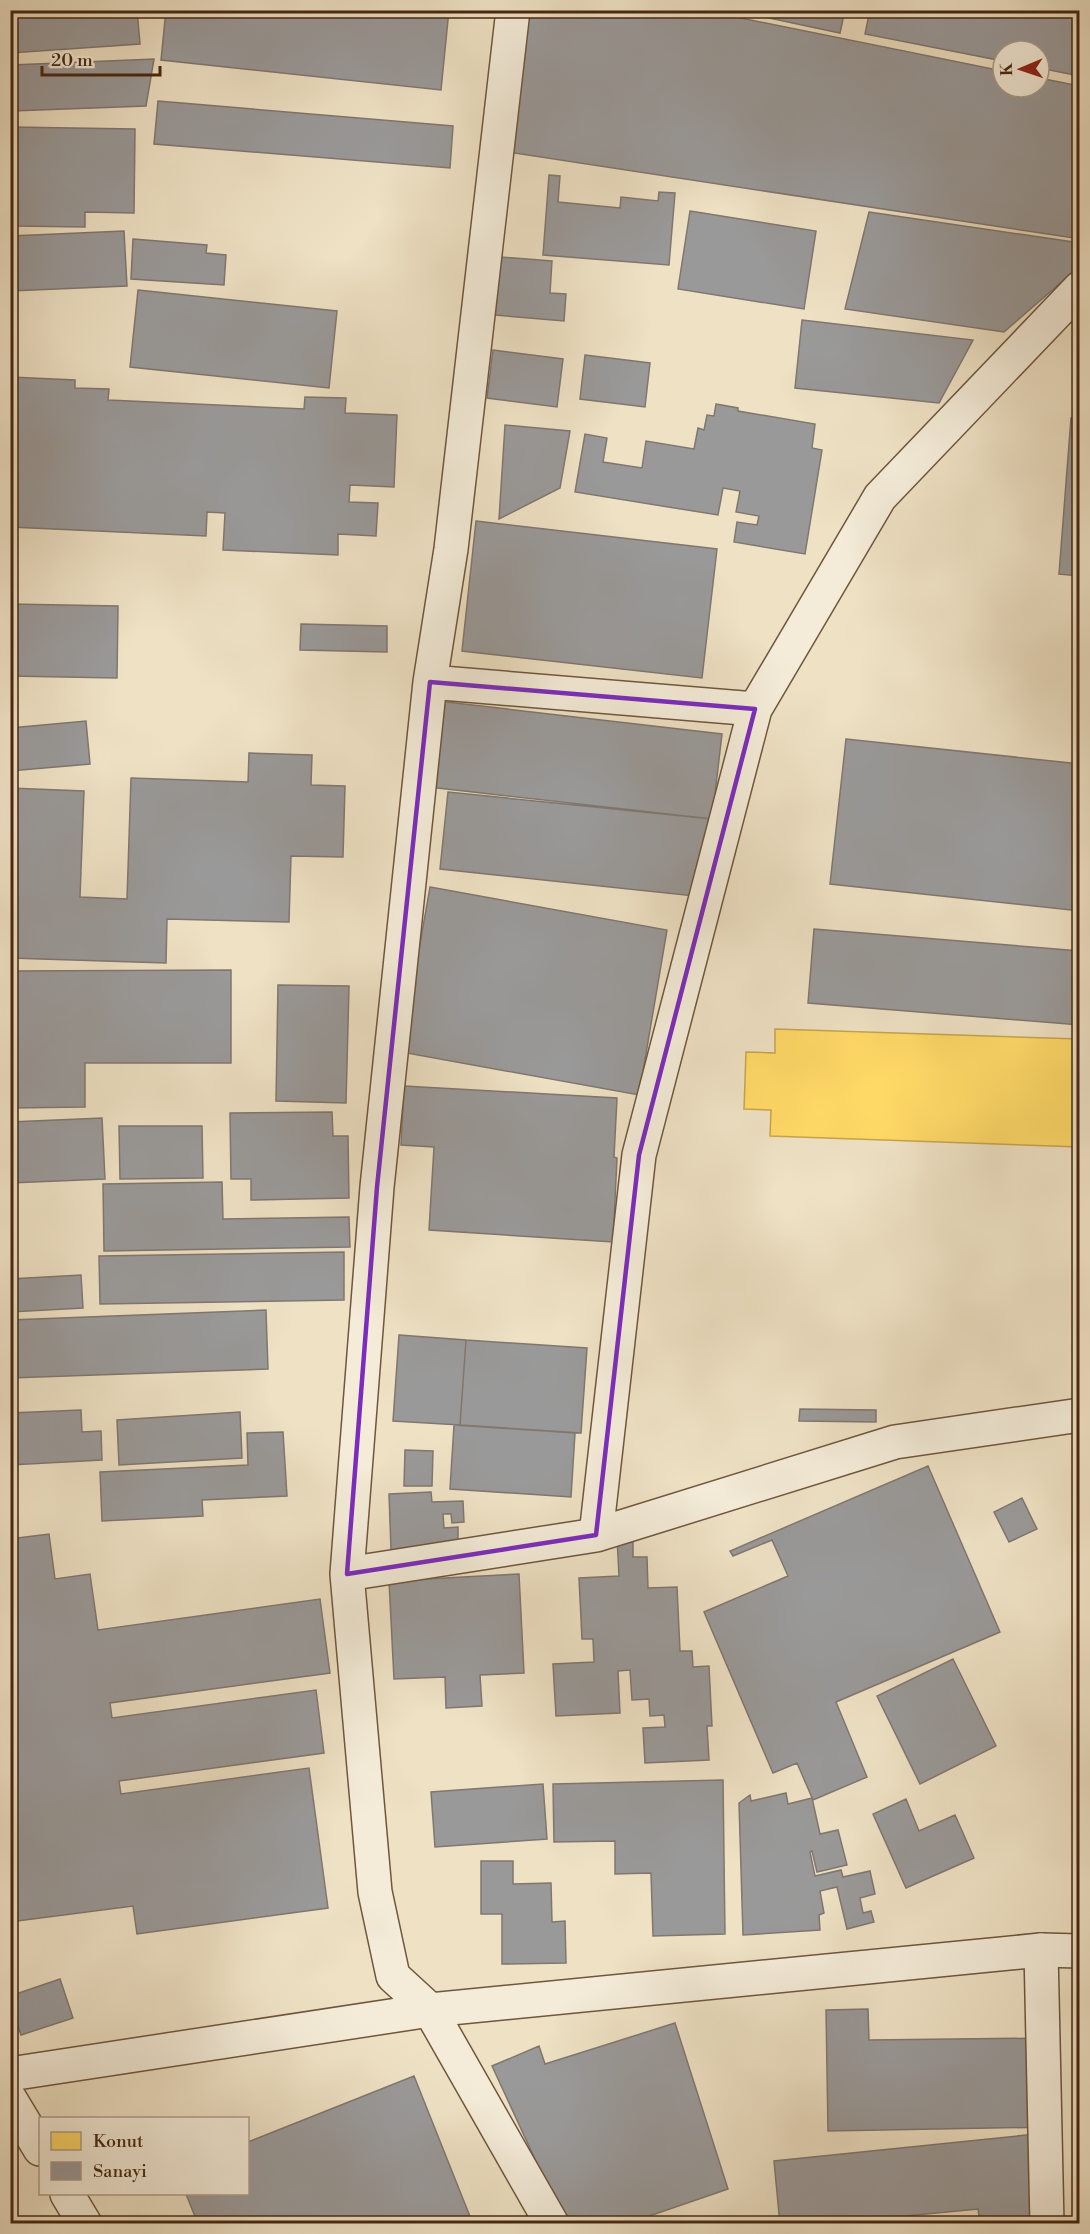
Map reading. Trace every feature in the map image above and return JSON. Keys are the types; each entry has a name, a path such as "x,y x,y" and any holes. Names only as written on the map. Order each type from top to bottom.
{"street":[{"path":"513,10 451,549 430,682 377,1187 347,1574 375,1892 393,1976 430,2010 552,2223"},
{"path":"596,1535 639,1155 755,709 880,497 1080,288"},
{"path":"430,682 755,709"},
{"path":"347,1574 596,1535 895,1442 1080,1415"},
{"path":"1041,1950 1047,2223"},
{"path":"10,2074 430,2010 1041,1950 1080,1951"},
{"path":"10,2099 39,2147"},
{"path":"68,2195 85,2223"}],"highlighted area":[{"path":"430,682 755,709 639,1155 596,1535 347,1574 377,1187"}],"building: Konut":[{"path":"775,1029 1080,1039 1080,1147 770,1136 771,1110 744,1109 746,1052 775,1053"}],"building: Sanayi":[{"path":"10,10 137,10 140,44 10,53"},
{"path":"166,10 449,10 441,90 161,60"},
{"path":"527,10 701,10 991,69 991,99 1051,99 1051,80 1080,86 1080,239 508,152"},
{"path":"731,10 845,10 840,33"},
{"path":"870,10 1080,10 1080,76 1051,70 1051,39 991,39 991,59 865,34"},
{"path":"154,59 146,106 12,111 12,65"},
{"path":"158,101 453,126 450,168 154,144"},
{"path":"10,127 135,129 134,213 85,212 85,227 16,226 16,214 10,214"},
{"path":"549,175 560,176 558,202 620,208 621,197 658,201 659,192 675,193 669,265 543,255"},
{"path":"690,211 816,231 804,309 678,289"},
{"path":"869,212 1080,243 1080,266 1004,332 845,309"},
{"path":"124,231 127,286 10,291 10,236"},
{"path":"133,239 207,245 206,253 226,255 224,285 131,279"},
{"path":"500,257 552,261 550,293 566,294 564,321 495,315"},
{"path":"138,290 337,311 329,388 130,367"},
{"path":"802,320 973,340 939,403 795,388"},
{"path":"493,350 563,359 557,407 487,398"},
{"path":"585,355 650,363 645,407 580,399"},
{"path":"10,377 75,380 75,388 109,389 108,400 304,409 305,397 346,398 345,413 397,415 394,487 350,485 349,502 378,503 376,536 338,534 338,555 223,550 225,513 207,512 206,536 10,527"},
{"path":"716,404 738,408 738,411 815,424 812,448 822,450 805,554 734,542 737,522 757,525 759,516 736,512 740,491 723,488 718,515 575,492 585,434 607,438 603,462 642,468 646,441 694,449 698,428 704,430 707,415 714,416"},
{"path":"1071,418 1080,418 1080,576 1059,574"},
{"path":"505,425 570,431 560,488 499,519"},
{"path":"476,521 717,549 702,678 462,651"},
{"path":"10,604 118,606 117,678 10,676"},
{"path":"301,624 387,626 387,652 300,650"},
{"path":"438,701 722,734 712,819 429,787"},
{"path":"86,721 90,764 10,771 10,728"},
{"path":"846,739 1080,764 1080,911 830,884"},
{"path":"249,753 312,755 311,785 345,786 343,857 291,856 289,922 167,919 166,963 10,958 10,788 84,791 80,897 127,899 131,778 248,782"},
{"path":"448,792 712,819 704,897 440,869"},
{"path":"430,887 667,930 639,1095 401,1052"},
{"path":"814,929 1080,951 1080,1025 808,1003"},
{"path":"231,970 231,1063 85,1063 85,1107 10,1108 10,971"},
{"path":"278,985 349,986 346,1103 276,1101"},
{"path":"404,1086 617,1098 613,1242 429,1230 434,1147 401,1145"},
{"path":"332,1112 333,1136 348,1136 349,1198 251,1200 251,1179 231,1179 230,1113"},
{"path":"102,1118 105,1179 10,1183 10,1122"},
{"path":"119,1126 202,1126 203,1178 120,1179"},
{"path":"222,1182 223,1219 349,1217 350,1247 104,1251 103,1184"},
{"path":"344,1252 344,1300 100,1304 99,1256"},
{"path":"81,1275 83,1308 10,1312 10,1279"},
{"path":"266,1310 268,1369 10,1378 10,1320"},
{"path":"399,1335 466,1340 460,1425 393,1421"},
{"path":"466,1340 587,1348 581,1433 460,1425"},
{"path":"800,1409 876,1410 876,1422 799,1421"},
{"path":"81,1410 82,1432 101,1431 102,1460 10,1465 10,1413"},
{"path":"240,1412 242,1458 119,1465 117,1420"},
{"path":"454,1425 575,1433 571,1497 450,1489"},
{"path":"283,1432 287,1496 202,1500 203,1516 102,1521 100,1472 248,1465 247,1433"},
{"path":"405,1450 433,1451 432,1486 404,1486"},
{"path":"928,1466 1000,1632 836,1702 867,1777 813,1800 797,1763 773,1773 704,1612 788,1576 772,1540 733,1556 730,1551"},
{"path":"431,1492 432,1502 463,1501 464,1522 452,1523 451,1514 443,1514 444,1528 458,1527 458,1546 391,1550 389,1494"},
{"path":"1022,1498 1037,1529 1009,1542 994,1512"},
{"path":"49,1534 55,1579 90,1574 98,1630 320,1599 330,1673 110,1703 112,1718 316,1690 324,1753 119,1781 121,1794 309,1768 328,1908 137,1934 133,1906 10,1922 10,1539"},
{"path":"633,1536 633,1557 647,1557 648,1588 677,1587 680,1651 692,1651 693,1667 709,1666 712,1726 707,1726 709,1760 645,1763 643,1728 665,1727 664,1715 650,1716 649,1699 632,1700 630,1670 618,1671 620,1713 556,1716 553,1664 594,1662 593,1639 582,1639 579,1578 619,1576 617,1537"},
{"path":"519,1574 524,1673 480,1675 482,1706 446,1708 445,1677 394,1679 389,1581"},
{"path":"953,1659 996,1746 920,1784 877,1696"},
{"path":"723,1780 725,1934 653,1936 651,1873 615,1874 615,1841 554,1842 553,1784"},
{"path":"543,1784 547,1839 435,1847 431,1792"},
{"path":"786,1793 788,1804 812,1798 820,1834 838,1830 847,1865 817,1872 812,1851 810,1852 815,1876 841,1870 843,1877 870,1871 875,1894 860,1898 863,1913 871,1911 874,1922 847,1929 837,1887 820,1891 824,1913 819,1915 820,1930 743,1935 739,1803 750,1795 751,1801"},
{"path":"906,1799 919,1831 955,1815 974,1858 906,1888 873,1814"},
{"path":"481,1861 513,1861 513,1884 551,1883 552,1922 565,1921 566,1963 502,1964 502,1914 481,1914"},
{"path":"60,1979 73,2018 21,2035 10,2004 10,1996"},
{"path":"868,2009 869,2040 1050,2038 1051,2127 828,2131 826,2010"},
{"path":"675,2023 728,2189 626,2224 565,2224 492,2066 539,2046 545,2064"},
{"path":"1078,2026 1080,2026 1080,2065"},
{"path":"414,2076 473,2224 198,2224 186,2195 249,2195 249,2142"},
{"path":"1046,2133 1048,2224 980,2224 978,2209 885,2218 886,2224 780,2224 774,2161"},
{"path":"976,2221 976,2224 950,2224"}]}
